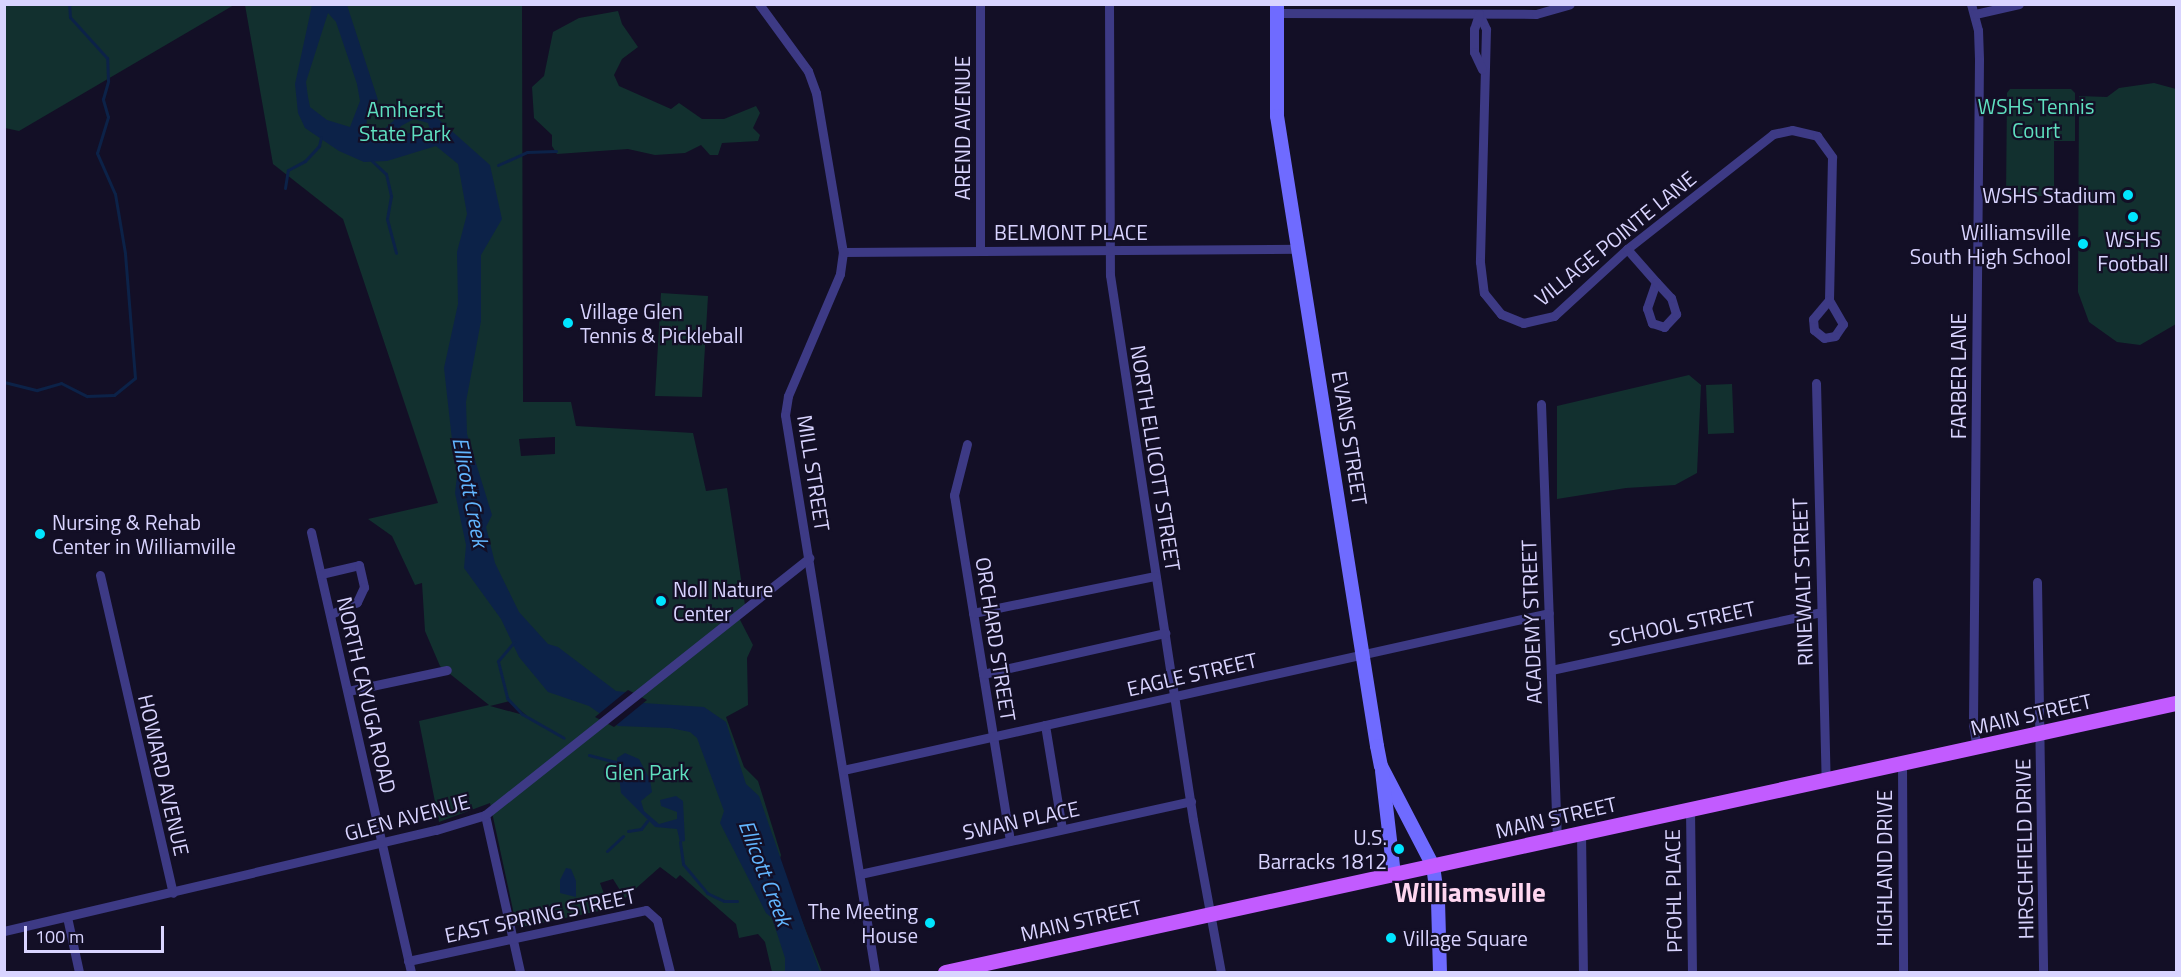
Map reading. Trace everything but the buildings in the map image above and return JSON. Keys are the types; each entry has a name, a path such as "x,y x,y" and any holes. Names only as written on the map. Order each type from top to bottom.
{"main road":[{"name":"MAIN STREET","path":"945,972 996,967 1209,914 2176,703"}],"street":[{"name":"MILL STREET","path":"759,4 808,71 816,93 843,252 840,274 788,396 785,415 875,972"},
{"name":"AREND AVENUE","path":"980,4 980,251"},
{"name":"NORTH ELLICOTT STREET","path":"1109,4 1110,275 1155,576 1209,914 1221,972"},
{"path":"1277,9 1536,14 1570,4"},
{"path":"1973,9 2019,4"},
{"name":"EVANS STREET","path":"1277,9 1277,116 1300,249 1362,655 1382,766 1433,866 1438,901 1440,972"},
{"name":"FARBER LANE","path":"1973,9 1979,60 1973,713 1977,748"},
{"name":"VILLAGE POINTE LANE","path":"1479,14 1486,29 1482,69 1480,262 1484,293 1494,308 1512,320 1545,320 1565,307 1627,249 1773,134 1810,132 1825,142 1832,157 1829,300"},
{"name":"BELMONT PLACE","path":"843,252 1300,249"},
{"path":"1627,249 1671,297 1676,314 1664,327 1652,323 1647,308 1656,282"},
{"name":"RINEWALT STREET","path":"1816,383 1826,780"},
{"name":"ACADEMY STREET","path":"1541,404 1557,839"},
{"name":"ORCHARD STREET","path":"967,444 954,495 1010,840"},
{"name":"NORTH CAYUGA ROAD","path":"311,532 411,972"},
{"name":"GLEN AVENUE","path":"4,932 173,893 485,815 809,558"},
{"path":"321,574 359,565 364,587 357,602 331,614"},
{"name":"HOWARD AVENUE","path":"100,575 173,893"},
{"path":"973,613 1155,576"},
{"name":"HIRSCHFIELD DRIVE","path":"2037,582 2043,972"},
{"name":"SCHOOL STREET","path":"1551,670 1821,612"},
{"name":"EAGLE STREET","path":"843,770 1549,613"},
{"path":"983,674 1165,633"},
{"path":"348,691 447,670"},
{"path":"1045,725 1062,829"},
{"name":"HIGHLAND DRIVE","path":"1902,764 1903,972"},
{"path":"1382,766 1394,874"},
{"name":"SWAN PLACE","path":"860,874 1191,801"},
{"name":"PFOHL PLACE","path":"1690,809 1692,972"},
{"path":"485,815 520,972"},
{"path":"1581,833 1583,972"},
{"name":"EAST SPRING STREET","path":"408,961 632,915 646,910 655,915 670,972"},
{"path":"67,917 79,972"}],"green space":[{"path":"5,4 234,5 19,131 5,128"},
{"path":"245,5 522,5 523,402 571,402 576,426 693,433 706,491 727,488 745,605 737,614 753,645 747,658 748,705 726,717 744,767 758,781 781,855 779,862 822,972 772,972 765,942 758,934 739,938 736,924 680,875 676,879 660,867 625,898 613,879 600,883 607,902 602,903 604,910 522,927 516,924 490,803 439,822 419,721 489,705 440,666 425,631 422,583 415,585 392,536 368,519 438,503 343,219 273,164","holes":["555,437 555,454 521,456 519,439","510,701 527,716 490,706"]},
{"path":"618,11 622,24 638,47 622,59 614,75 619,86 671,109 679,103 702,119 724,119 756,106 760,113 753,128 760,135 758,141 722,143 718,155 710,155 701,145 685,153 655,155 628,149 557,154 552,146 552,135 534,118 532,87 544,76 553,32 579,18"},
{"name":"WSHS Stadium","path":"2154,83 2176,89 2176,324 2140,345 2117,342 2089,322 2078,292 2079,96 2107,97 2119,88"},
{"name":"WSHS Tennis Court","path":"2010,89 2071,89 2075,93 2075,141 2054,141 2054,196 2006,196 2007,93"},
{"path":"661,293 708,296 702,397 655,396"},
{"path":"1689,375 1701,385 1697,473 1675,485 1626,488 1557,499 1557,406"},
{"path":"1732,384 1734,433 1708,434 1706,385"}],"water":[{"name":"Ellicott Creek","path":"312,5 347,5 378,100 367,118 366,131 378,135 402,113 417,109 436,117 490,165 502,219 481,255 481,321 466,402 467,434 492,515 486,527 495,563 519,612 548,644 558,647 616,691 625,692 643,703 704,707 726,722 746,784 759,796 820,972 785,972 785,958 772,918 766,913 720,823 724,811 697,738 690,732 670,728 618,726 589,706 548,692 519,657 501,619 464,568 466,545 455,493 459,458 452,440 444,368 458,304 457,252 467,214 458,164 436,146 387,161 364,162 339,151 305,128 298,113 295,84","holes":["328,13 336,22 357,84 360,101 350,127 327,120 310,107 308,97 306,82","414,119 428,123 430,130 425,134 409,133 391,139 401,126"]},
{"path":"625,753 639,759 650,780 652,792 641,801 644,811 659,824 677,819 677,812 661,806 660,800 676,796 683,801 685,841 680,842 677,829 655,827 621,793 617,758"},
{"path":"566,868 571,869 576,881 576,897 560,893 560,880"}],"pier":[{"path":"628,690 647,700 614,727 595,717"}],"waterway":[{"path":"4,382 37,390 61,383 87,396 114,395 135,378 125,253 115,194 97,153 108,117 103,99 108,81 107,58 70,17 69,4"},
{"path":"285,188 288,170 305,161 319,146 321,137"},
{"path":"498,165 527,152 556,151"},
{"path":"372,161 386,174 391,196 387,219 396,253"},
{"path":"514,642 498,661 507,698 522,714 564,738"},
{"path":"589,755 618,763"},
{"path":"628,831 641,829 647,821"},
{"path":"607,851 623,836"},
{"path":"680,842 683,864 707,893 724,901 737,901"}],"place":[{"name":"WSHS Stadium","path":"2128,195"},
{"name":"WSHS Football","path":"2133,217"},
{"name":"Williamsville South High School","path":"2083,244"},
{"name":"Village Glen Tennis & Pickleball","path":"568,323"},
{"name":"Nursing & Rehab Center in Williamville","path":"40,534"},
{"name":"Noll Nature Center","path":"661,601"},
{"name":"U.S. Barracks 1812","path":"1399,849"},
{"name":"The Meeting House","path":"930,923"},
{"name":"Village Square","path":"1391,938"}],"district":[{"name":"Williamsville","path":"1470,892"}],"park label":[{"name":"Amherst State Park","path":"405,121"},
{"name":"Glen Park","path":"647,772"}]}
